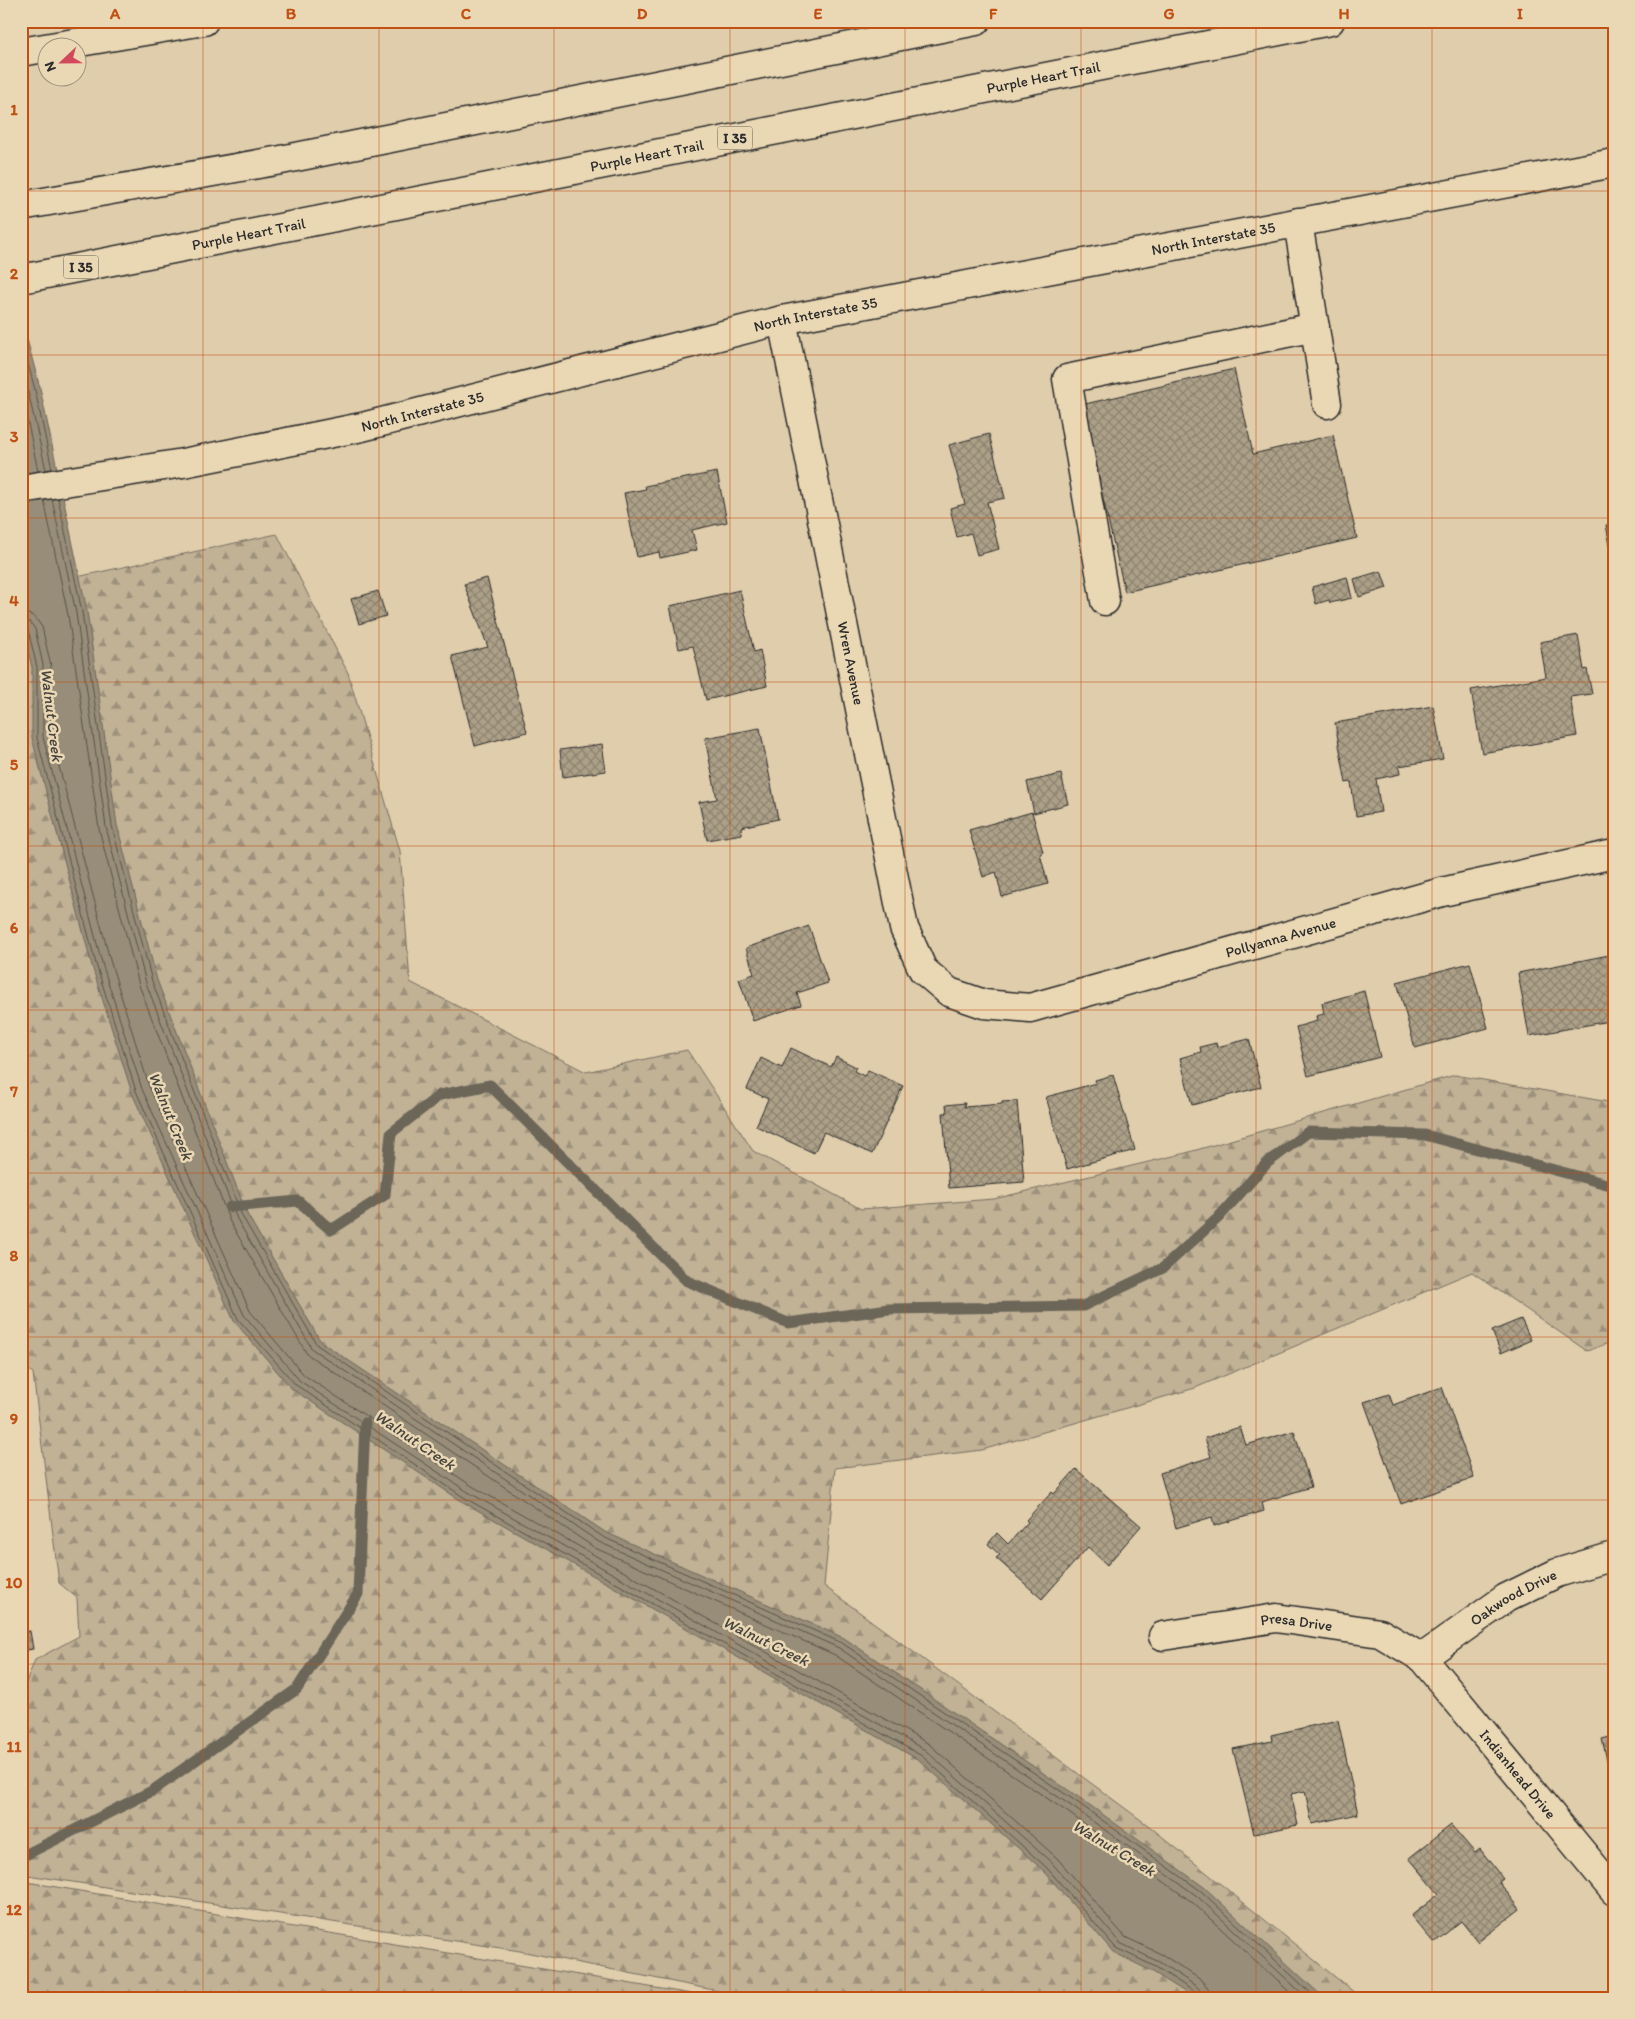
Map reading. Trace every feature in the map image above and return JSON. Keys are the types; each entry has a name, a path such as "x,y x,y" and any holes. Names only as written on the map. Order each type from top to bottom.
{"main road":[{"path":"21,52 204,21"},
{"path":"21,206 291,158 976,21"},
{"name":"Purple Heart Trail","path":"21,279 1330,21"},
{"name":"North Interstate 35","path":"21,489 183,463 362,427 782,320 1614,163"},
{"path":"1298,222 1327,404"},
{"name":"Wren Avenue","path":"782,320 904,928 923,970 949,992"},
{"path":"1104,601 1067,379 1314,327"},
{"name":"Pollyanna Avenue","path":"949,992 984,1004 1030,1008 1442,892 1614,854"},
{"name":"Oakwood Drive","path":"1422,1658 1506,1598 1557,1573 1614,1556"},
{"name":"Presa Drive","path":"1164,1636 1276,1618 1380,1633 1422,1658"},
{"name":"Indianhead Drive","path":"1422,1658 1614,1891"}],"green space":[{"path":"277,534 348,673 400,851 410,982 586,1072 687,1050 753,1151 861,1209 994,1199 1186,1153 1455,1075 1614,1103 1614,1341 1587,1351 1472,1272 1195,1388 982,1450 835,1468 824,1586 1149,1826 1361,1998 753,1998 520,1951 21,1874 21,1695 35,1660 79,1636 77,1598 59,1583 33,1373 21,1364 21,589"},
{"path":"21,1881 715,1998 21,1998"}],"water":[{"name":"Walnut Creek","path":"21,317 40,388 87,611 117,825 157,980 247,1214 321,1342 605,1532 844,1638 1077,1796 1204,1887 1324,1998 1194,1998 1153,1972 1113,1952 1044,1871 919,1760 463,1502 292,1389 234,1321 132,1093 92,966 32,738 32,667 21,622"}],"building":[{"path":"1234,369 1253,454 1333,435 1357,538 1125,592 1081,405"},
{"path":"989,434 1005,498 987,502 999,549 977,555 971,533 957,537 950,508 965,504 949,445"},
{"path":"717,472 727,522 692,530 697,550 660,558 659,552 637,557 624,493 646,489 645,486"},
{"path":"1614,524 1614,544 1610,545 1606,525"},
{"path":"1381,571 1387,588 1359,597 1354,579"},
{"path":"1347,577 1352,598 1330,603 1329,600 1316,604 1312,587"},
{"path":"487,578 527,732 475,746 452,656 488,647 464,584"},
{"path":"740,590 754,652 760,650 767,686 706,700 693,646 679,649 670,606"},
{"path":"378,591 386,616 359,624 351,599"},
{"path":"1578,635 1584,670 1587,669 1592,694 1570,697 1577,736 1482,753 1471,690 1546,677 1540,642"},
{"path":"1433,706 1443,759 1399,766 1400,774 1376,779 1381,812 1356,816 1351,782 1346,783 1335,723"},
{"path":"760,728 778,819 741,827 742,834 707,840 699,802 717,799 705,738"},
{"path":"602,744 606,771 563,777 560,750"},
{"path":"1061,774 1068,804 1034,813 1027,782"},
{"path":"1032,812 1043,852 1040,854 1048,884 1002,897 996,872 983,877 969,830"},
{"path":"809,926 828,983 797,993 801,1005 753,1021 739,979 754,974 746,948"},
{"path":"1614,954 1614,1020 1529,1036 1518,973"},
{"path":"1470,963 1488,1028 1415,1048 1397,982"},
{"path":"1364,991 1380,1057 1308,1076 1296,1027 1317,1021 1316,1016 1324,1014 1322,1003"},
{"path":"1249,1039 1261,1087 1192,1105 1180,1058 1201,1052 1200,1047 1216,1043 1217,1047"},
{"path":"791,1048 831,1067 836,1057 856,1067 854,1071 864,1076 868,1070 903,1086 872,1154 824,1132 814,1153 756,1126 768,1099 747,1089 761,1058 782,1068"},
{"path":"1113,1075 1135,1150 1067,1169 1046,1097 1096,1083 1095,1080"},
{"path":"1017,1101 1024,1182 949,1188 943,1113 947,1113 946,1105 965,1103 964,1107"},
{"path":"1521,1319 1531,1340 1501,1353 1492,1331"},
{"path":"1442,1387 1474,1478 1401,1504 1364,1402 1389,1394 1393,1405"},
{"path":"1240,1427 1246,1445 1294,1431 1311,1487 1262,1502 1264,1511 1214,1526 1212,1517 1176,1528 1160,1473 1211,1457 1205,1438"},
{"path":"1076,1469 1141,1526 1107,1565 1088,1547 1042,1599 996,1558 1000,1555 988,1544 997,1533 1008,1544 1028,1522 1026,1520 1052,1492 1054,1494"},
{"path":"30,1631 33,1649 21,1651 21,1632"},
{"path":"1614,1680 1614,1702 1608,1681"},
{"path":"1338,1720 1358,1814 1312,1824 1305,1791 1291,1794 1298,1825 1254,1834 1233,1749 1272,1741 1271,1735"},
{"path":"1614,1736 1614,1762 1608,1764 1602,1739"},
{"path":"1451,1825 1475,1853 1480,1849 1503,1879 1499,1882 1520,1909 1478,1942 1461,1921 1434,1943 1411,1916 1439,1894 1409,1858"}],"waterway":[{"path":"230,1207 298,1201 331,1230 385,1195 391,1133 440,1095 490,1085 687,1281 788,1323 889,1309 1083,1306 1163,1268 1218,1218 1267,1163 1308,1132 1425,1135 1614,1186"},
{"name":"Walnut Creek","path":"21,1857 152,1791 297,1689 358,1594 365,1423"}]}
